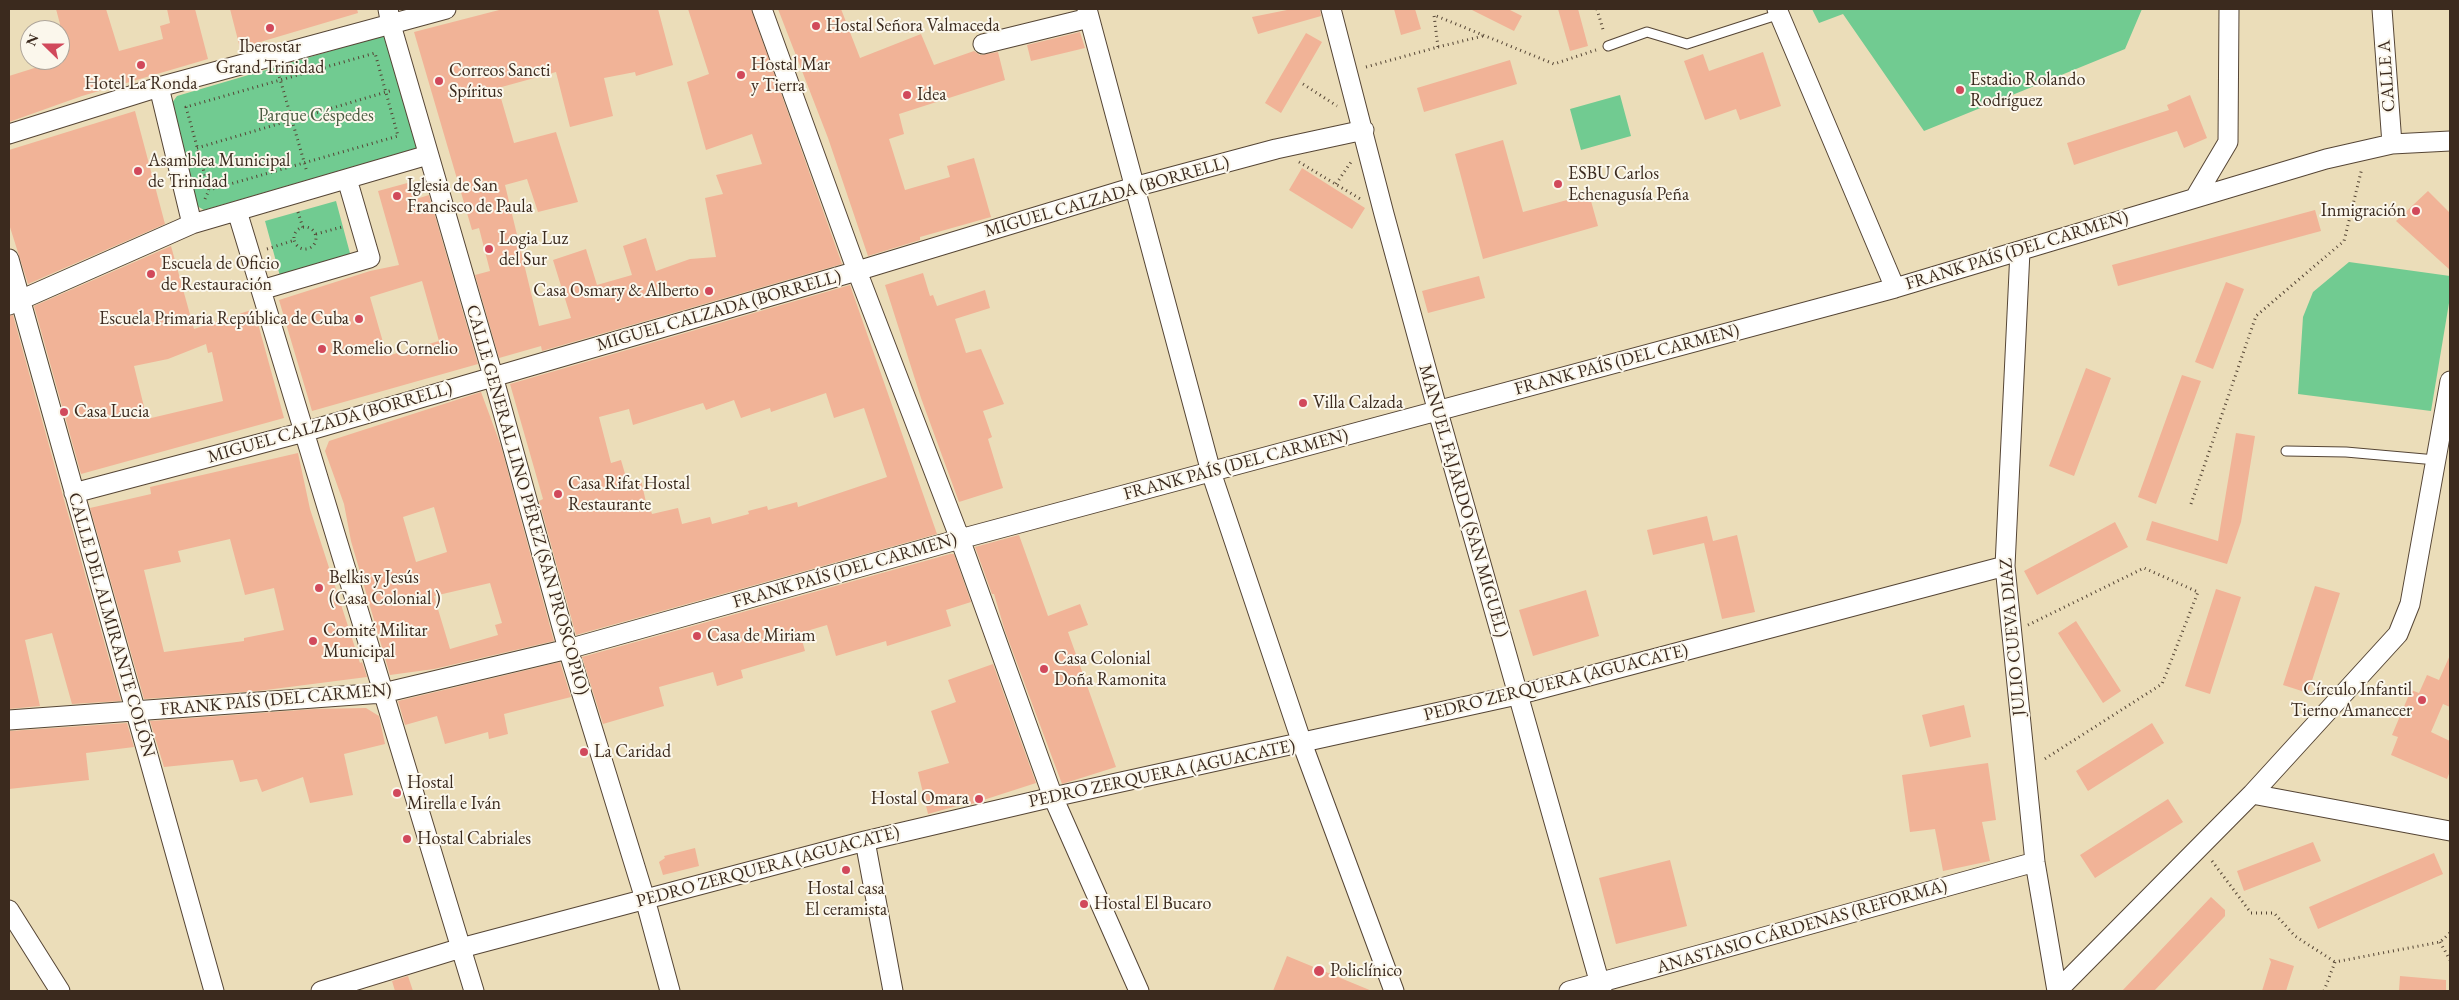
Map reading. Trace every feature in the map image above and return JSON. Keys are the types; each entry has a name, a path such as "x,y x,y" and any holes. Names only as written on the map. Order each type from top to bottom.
{"street":[{"path":"9,134 159,86 274,56 389,17 446,9"},
{"path":"762,9 857,271 960,538 1053,797 1139,991"},
{"name":"MANUEL FAJARDO (SAN MIGUEL)","path":"1331,9 1438,412 1601,987"},
{"path":"2196,196 2228,142 2230,9"},
{"name":"CALLE A","path":"2382,9 2392,144"},
{"path":"1778,12 1895,288"},
{"path":"983,44 1088,13 1211,472 1302,743 1394,991"},
{"name":"CALLE GENERAL LINO PÉREZ (SAN PROSCOPIO)","path":"389,17 493,376 568,649 645,899 670,991"},
{"path":"159,86 192,224"},
{"name":"MIGUEL CALZADA (BORRELL)","path":"74,493 304,432 857,271 1134,187 1276,150 1362,125"},
{"name":"FRANK PAÍS (DEL CARMEN)","path":"9,720 383,693 568,649 960,538 1438,412 1895,288 2196,196 2367,150 2392,144 2450,141"},
{"path":"14,301 192,224 428,155"},
{"path":"260,290 370,258 347,179"},
{"path":"237,211 474,991"},
{"name":"JULIO CUEVA DIAZ","path":"2020,251 2004,566 2035,862 2057,991"},
{"name":"CALLE DEL ALMIRANTE COLÓN","path":"9,259 14,301 74,493 214,991"},
{"path":"2057,991 2252,794 2398,634 2410,604 2450,381"},
{"name":"PEDRO ZERQUERA (AGUACATE)","path":"322,991 461,948 865,841 1053,797 1517,695 2004,566"},
{"path":"2252,794 2450,831"},
{"path":"865,841 893,991"},
{"name":"ANASTASIO CÁRDENAS (REFORMA)","path":"1569,991 1601,987 2035,862"},
{"path":"9,910 60,991"}],"lane":[{"path":"1608,46 1646,32 1687,44 1778,12"},
{"path":"2286,451 2346,452 2436,460"}],"path":[{"path":"1438,47 1434,15 1554,64 1608,46 1597,9"},
{"path":"1348,72 1484,36"},
{"path":"375,53 398,136 209,190 186,107 280,80 375,53"},
{"path":"274,56 312,189"},
{"path":"1304,84 1362,125"},
{"path":"175,154 408,86"},
{"path":"1276,150 1384,214"},
{"path":"2191,504 2256,316 2344,241 2367,150"},
{"path":"298,211 303,228"},
{"path":"303,228 309,228 316,234 316,241 309,248 299,246 295,240 295,234 303,228"},
{"path":"316,234 336,228"},
{"path":"272,247 295,240"},
{"path":"2012,633 2144,568 2198,592 2162,684 2026,772"},
{"path":"2200,846 2251,913 2274,913 2295,936 2335,962 2440,942 2450,933"},
{"path":"2440,942 2450,960"},
{"path":"2324,991 2335,962"}],"green space":[{"name":"Estadio Rolando Rodríguez","path":"1812,9 2142,9 2125,49 1924,131 1843,14 1819,23"},
{"name":"Parque Céspedes","path":"385,35 417,148 204,210 197,206 172,103 177,96"},
{"path":"1620,95 1631,136 1581,150 1570,109"},
{"path":"336,201 351,257 280,276 265,221"},
{"path":"2349,262 2450,276 2450,297 2431,411 2298,394 2303,317 2313,292"}],"building":[{"path":"56,9 106,9 119,51 163,39 160,26 170,23 167,9 195,9 208,59 82,96 9,122 9,76 28,70 70,70 70,20 59,20"},
{"name":"Iberostar Grand Trinidad","path":"230,9 357,9 358,13 240,48"},
{"path":"503,9 658,9 673,65 636,76 635,72 604,78 613,116 570,127 556,72 498,88 514,143 556,132 578,202 538,212 527,179 505,185 539,326 571,318 553,260 586,249 597,285 632,275 623,246 646,238 656,271 690,259 716,257 705,198 723,194 716,175 762,164 752,134 706,150 687,82 709,74 688,9 751,9 842,264 542,351 541,346 499,358 475,275 490,271 479,228 472,230 414,32"},
{"path":"778,9 841,9 860,58 921,34 934,65 974,51 980,55 998,52 1005,80 899,114 904,134 889,139 905,190 950,177 947,166 974,158 991,217 920,237 920,240 868,256 828,138"},
{"path":"1292,9 1320,9 1321,16 1258,34 1252,17"},
{"path":"1394,9 1415,9 1421,29 1401,35"},
{"path":"1470,9 1508,9 1522,16 1514,31"},
{"path":"1558,9 1578,9 1588,46 1570,51"},
{"path":"1080,32 1085,48 1031,61 1027,45"},
{"path":"1306,33 1322,42 1281,113 1265,103"},
{"path":"1763,52 1781,106 1740,120 1736,109 1705,120 1684,61 1703,54 1709,71"},
{"path":"1510,60 1517,84 1424,112 1417,88"},
{"path":"2190,95 2207,138 2184,148 2177,131 2074,165 2067,143 2169,110 2167,105"},
{"path":"135,111 165,224 28,284 9,224 9,150"},
{"path":"1503,140 1523,212 1589,194 1598,226 1483,259 1455,154"},
{"path":"1302,168 1365,208 1352,229 1289,190"},
{"path":"411,182 416,199 429,195 478,364 312,411 279,300 370,271 399,265 378,191","holes":["422,281 439,341 387,356 370,297"]},
{"path":"2428,191 2450,213 2450,270 2396,221"},
{"path":"2315,210 2321,231 2118,286 2112,265"},
{"path":"171,246 194,329 254,309 284,418 81,474 34,306","holes":["206,344 208,353 212,352 223,401 147,419 134,366 168,359"]},
{"path":"923,273 930,296 933,295 937,306 985,290 990,308 955,319 966,353 981,349 1004,404 983,411 992,437 988,439 1003,488 959,502 921,398 885,285"},
{"path":"1479,276 1485,298 1428,313 1422,291"},
{"path":"2226,282 2244,289 2213,369 2195,362"},
{"path":"850,285 937,534 576,635 539,501 543,499 510,384","holes":["826,393 834,418 864,408 887,477 798,507 797,502 768,510 767,506 748,511 749,514 712,524 710,517 682,524 678,508 652,514 651,511 648,511 641,480 628,484 621,460 611,463 599,417 629,409 633,425 703,403 706,410 734,400 741,418 770,408 771,412"]},
{"path":"13,315 121,701 72,704 52,633 25,640 40,706 9,709 9,316"},
{"path":"2086,368 2111,378 2074,476 2049,466"},
{"path":"2182,375 2201,381 2156,504 2138,497"},
{"path":"481,392 501,446 554,641 434,669 390,675 351,541 344,504 325,451 329,441","holes":["434,507 447,552 416,562 403,517","490,583 502,623 495,625 498,635 450,649 434,596"]},
{"path":"2236,433 2255,436 2241,522 2227,564 2146,540 2152,521 2218,541"},
{"path":"298,453 310,509 360,663 362,662 367,677 258,691 144,699 90,508 151,494 150,487","holes":["230,539 245,595 274,588 284,630 244,638 244,641 164,652 144,570 181,562 178,551"]},
{"path":"1707,516 1713,541 1737,535 1755,612 1722,619 1704,543 1653,555 1647,530"},
{"path":"2115,522 2128,547 2037,595 2024,571"},
{"path":"1019,535 1048,616 1080,604 1088,625 1068,632 1116,767 1062,784 1005,631 994,594 992,594 975,547"},
{"path":"954,554 971,602 946,610 951,626 887,646 886,641 836,656 827,625 800,633 805,651 741,670 743,678 717,686 713,672 659,687 664,706 603,724 582,657"},
{"path":"2315,586 2340,593 2308,693 2283,685"},
{"path":"2216,589 2241,597 2210,694 2185,686"},
{"path":"1586,590 1599,636 1533,656 1519,610"},
{"path":"2076,621 2121,691 2103,703 2058,633"},
{"path":"2450,655 2450,707 2443,704 2431,732 2450,741 2450,771 2447,779 2391,755 2398,737 2392,735 2411,690 2419,693 2427,675 2439,680"},
{"path":"560,662 571,697 504,714 508,734 489,739 488,732 445,744 437,716 405,725 398,701"},
{"path":"993,664 1036,783 971,804 971,802 928,814 918,772 949,763 931,711 956,702 948,680"},
{"path":"1964,705 1971,737 1930,747 1922,715"},
{"path":"366,708 379,716 385,744 344,754 353,795 310,803 303,777 262,792 257,779 240,782 233,760 164,767 150,721 314,709"},
{"path":"127,723 134,747 86,753 89,780 9,789 9,731"},
{"path":"2152,723 2164,743 2088,791 2076,771"},
{"path":"1988,763 1996,820 1982,822 1990,861 1943,871 1935,829 1910,832 1902,775"},
{"path":"2168,799 2183,822 2095,878 2080,855"},
{"path":"2313,842 2321,861 2244,891 2237,871"},
{"path":"695,848 699,866 663,875 659,862 665,858 664,856"},
{"path":"2434,853 2443,874 2318,929 2309,907"},
{"path":"1670,860 1687,926 1616,944 1599,878"},
{"path":"2211,897 2225,910 2225,916 2154,991 2122,991"},
{"path":"1287,956 1372,991 1273,991"},
{"path":"2269,958 2294,966 2286,991 2262,991 2271,962"},
{"path":"408,976 413,991 395,991 392,981"},
{"path":"2400,976 2446,980 2446,991 2399,991"}],"place":[{"name":"Hostal Señora Valmaceda","path":"816,26"},
{"name":"Iberostar Grand Trinidad","path":"270,28"},
{"name":"Hotel La Ronda","path":"141,65"},
{"name":"Hostal Mar y Tierra","path":"741,75"},
{"name":"Correos Sancti Spíritus","path":"439,81"},
{"name":"Estadio Rolando Rodríguez","path":"1960,90"},
{"name":"Idea","path":"907,95"},
{"name":"Asamblea Municipal de Trinidad","path":"138,171"},
{"name":"ESBU Carlos Echenagusía Peña","path":"1558,184"},
{"name":"Iglesia de San Francisco de Paula","path":"397,196"},
{"name":"Inmigración","path":"2416,211"},
{"name":"Logia Luz del Sur","path":"489,249"},
{"name":"Escuela de Oficio de Restauración","path":"151,274"},
{"name":"Casa Osmary & Alberto","path":"709,291"},
{"name":"Escuela Primaria República de Cuba","path":"359,319"},
{"name":"Romelio Cornelio","path":"322,349"},
{"name":"Villa Calzada","path":"1303,403"},
{"name":"Casa Lucia","path":"64,412"},
{"name":"Casa Rifat Hostal Restaurante","path":"558,494"},
{"name":"Belkis y Jesús (Casa Colonial )","path":"319,588"},
{"name":"Casa de Miriam","path":"697,636"},
{"name":"Comité Militar Municipal","path":"313,641"},
{"name":"Casa Colonial Doña Ramonita","path":"1044,669"},
{"name":"Círculo Infantil Tierno Amanecer","path":"2422,700"},
{"name":"La Caridad","path":"584,752"},
{"name":"Hostal Mirella e Iván","path":"397,793"},
{"name":"Hostal Omara","path":"979,799"},
{"name":"Hostal Cabriales","path":"407,839"},
{"name":"Hostal casa El ceramista","path":"846,870"},
{"name":"Hostal El Bucaro","path":"1084,904"},
{"name":"Policlínico","path":"1319,971"}]}
